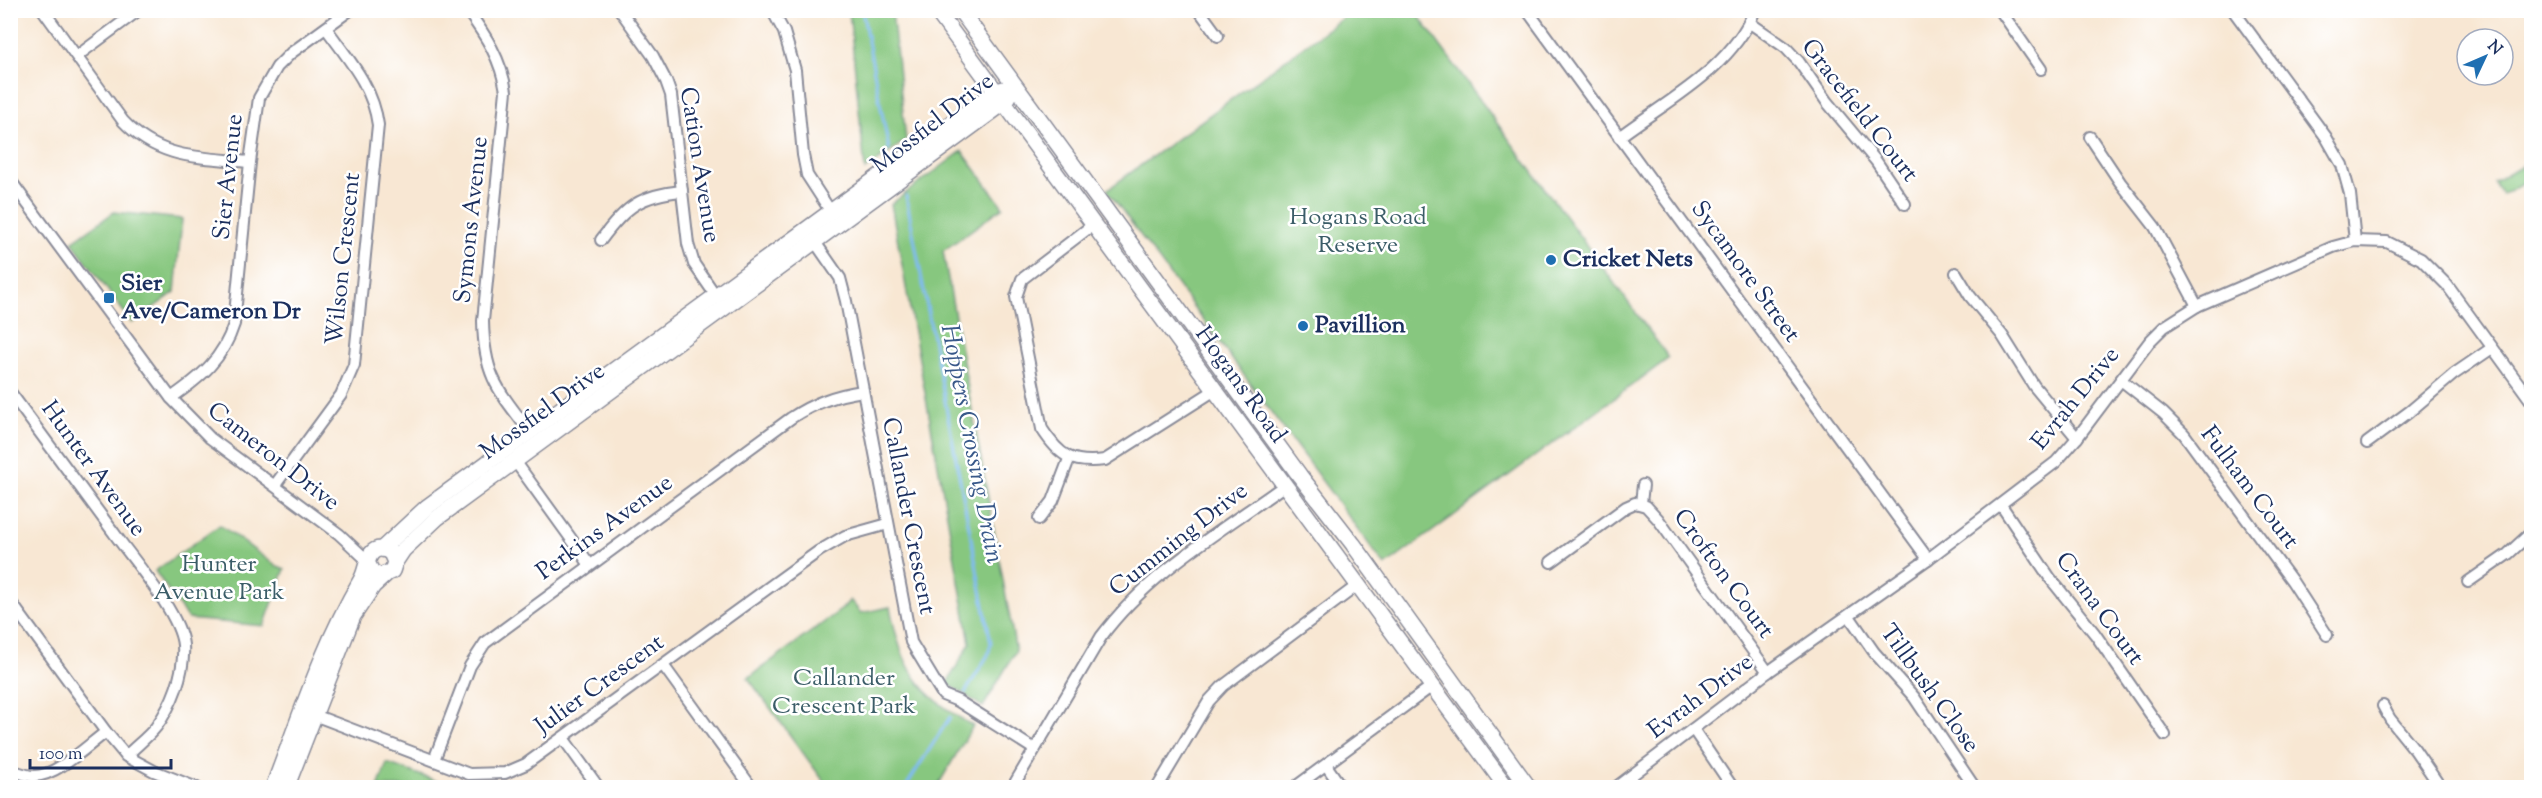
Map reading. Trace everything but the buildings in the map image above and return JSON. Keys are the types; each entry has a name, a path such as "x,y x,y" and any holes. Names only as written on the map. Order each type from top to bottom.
{"street":[{"path":"43,10 123,121 148,142 164,151 185,156 250,162"},
{"path":"77,56 139,10"},
{"name":"Sier Avenue","path":"171,398 214,364 229,339 236,307 256,112 266,85 277,67 291,53 350,10"},
{"name":"Symons Avenue","path":"467,10 497,56 503,72 506,91 483,321 484,348 489,371 497,386 534,438"},
{"name":"Cation Avenue","path":"620,10 653,56 666,81 674,112 688,244 694,264 720,302"},
{"path":"772,10 784,32 795,70 807,175 835,218"},
{"name":"Hogans Road","path":"936,10 1507,788"},
{"path":"1199,10 1218,36"},
{"name":"Sycamore Street","path":"1527,10 1928,559"},
{"path":"1619,137 1710,72 1735,45 1750,23 1755,10"},
{"path":"2000,10 2041,69"},
{"path":"2233,10 2326,137 2342,165 2350,194 2355,241"},
{"name":"Hogans Road","path":"968,13 1015,86 1300,476 1353,544 1529,788"},
{"name":"Gracefield Court","path":"1750,23 1785,48 1799,62 1827,102 1876,160 1905,204"},
{"name":"Wilson Crescent","path":"274,485 341,395 354,365 378,125 371,95 364,80 326,28"},
{"name":"Mossfiel Drive","path":"273,788 353,616 373,586 392,571 403,550 511,455 1015,86"},
{"path":"2090,138 2120,182 2156,226 2197,306"},
{"name":"Cameron Drive","path":"10,180 171,398 210,438 339,534 374,556"},
{"path":"602,240 620,215 647,197 682,191"},
{"path":"1094,224 1022,279 1016,297 1042,429 1053,446 1069,459 1088,462 1105,460 1215,390"},
{"name":"Callander Crescent","path":"811,236 840,278 911,642 928,674 943,695 958,701 1034,749"},
{"name":"Evrah Drive","path":"1615,788 1768,672 1928,559 2056,462 2157,334 2178,316 2333,247 2355,241 2387,242 2421,260 2447,285 2532,402"},
{"path":"1956,273 1970,296 2002,335 2034,386 2077,438"},
{"path":"2367,442 2409,412 2454,374 2492,348"},
{"name":"Fulham Court","path":"2121,380 2163,413 2184,434 2292,581 2327,635"},
{"name":"Perkins Avenue","path":"434,760 470,666 479,650 494,636 790,418 837,395 863,391"},
{"name":"Hunter Avenue","path":"10,392 147,578 176,620 180,631 183,644 181,670 167,708 155,728 126,756"},
{"path":"511,455 590,565"},
{"name":"Mossfiel Drive","path":"286,788 309,713 323,654 374,556 428,507 511,455"},
{"path":"1040,519 1053,501 1069,459"},
{"path":"1285,485 1300,476"},
{"name":"Cumming Drive","path":"1012,788 1101,637 1129,603 1165,572 1285,485"},
{"name":"Crofton Court","path":"1641,503 1643,485"},
{"name":"Crofton Court","path":"1551,562 1626,507 1641,503"},
{"name":"Crofton Court","path":"1641,503 1658,519 1768,672"},
{"name":"Crana Court","path":"2001,505 2050,578 2094,634 2165,735"},
{"name":"Julier Crescent","path":"309,713 469,774 505,773 526,764 563,738 819,551 850,534 888,524"},
{"path":"2468,582 2508,554 2532,532"},
{"path":"1341,562 1353,544"},
{"path":"385,575 376,575 374,556 391,553 395,562"},
{"path":"1159,787 1209,701 1223,686 1358,585"},
{"path":"10,601 126,756 154,771 197,788"},
{"name":"Tillbush Close","path":"1849,616 1874,652 1914,697 1974,788"},
{"path":"663,665 752,788"},
{"path":"1294,788 1432,686"},
{"path":"2383,705 2390,719 2441,788"},
{"path":"1693,729 1733,788"},
{"path":"10,770 35,777 46,774 106,732"},
{"path":"563,738 599,788"},
{"path":"1326,765 1342,788"}],"green space":[{"path":"849,11 892,11 906,140 865,170"},
{"name":"Hogans Road Reserve","path":"1352,11 1415,11 1669,358 1385,566 1107,190"},
{"path":"962,151 1003,207 943,251 1016,651 983,707 947,683 970,643 891,204"},
{"path":"2522,165 2530,178 2502,195 2494,182"},
{"path":"114,212 182,219 175,292 132,323 72,242"},
{"name":"Hunter Avenue Park","path":"220,525 275,565 285,569 264,626 188,619 155,571"},
{"name":"Callander Crescent Park","path":"850,600 861,613 890,607 900,648 915,678 939,702 973,726 937,787 828,787 748,678 842,609"},
{"path":"387,763 453,787 378,787"}],"waterway":[{"name":"Hoppers Crossing Drain","path":"862,10 889,149"},
{"name":"Hoppers Crossing Drain","path":"906,196 991,643 988,655 965,693"},
{"name":"Hoppers Crossing Drain","path":"905,788 950,717"}],"place":[{"name":"Cricket Nets","path":"1551,260"},
{"name":"Sier Ave/Cameron Dr","path":"109,298"},
{"name":"Pavillion","path":"1303,326"}]}
